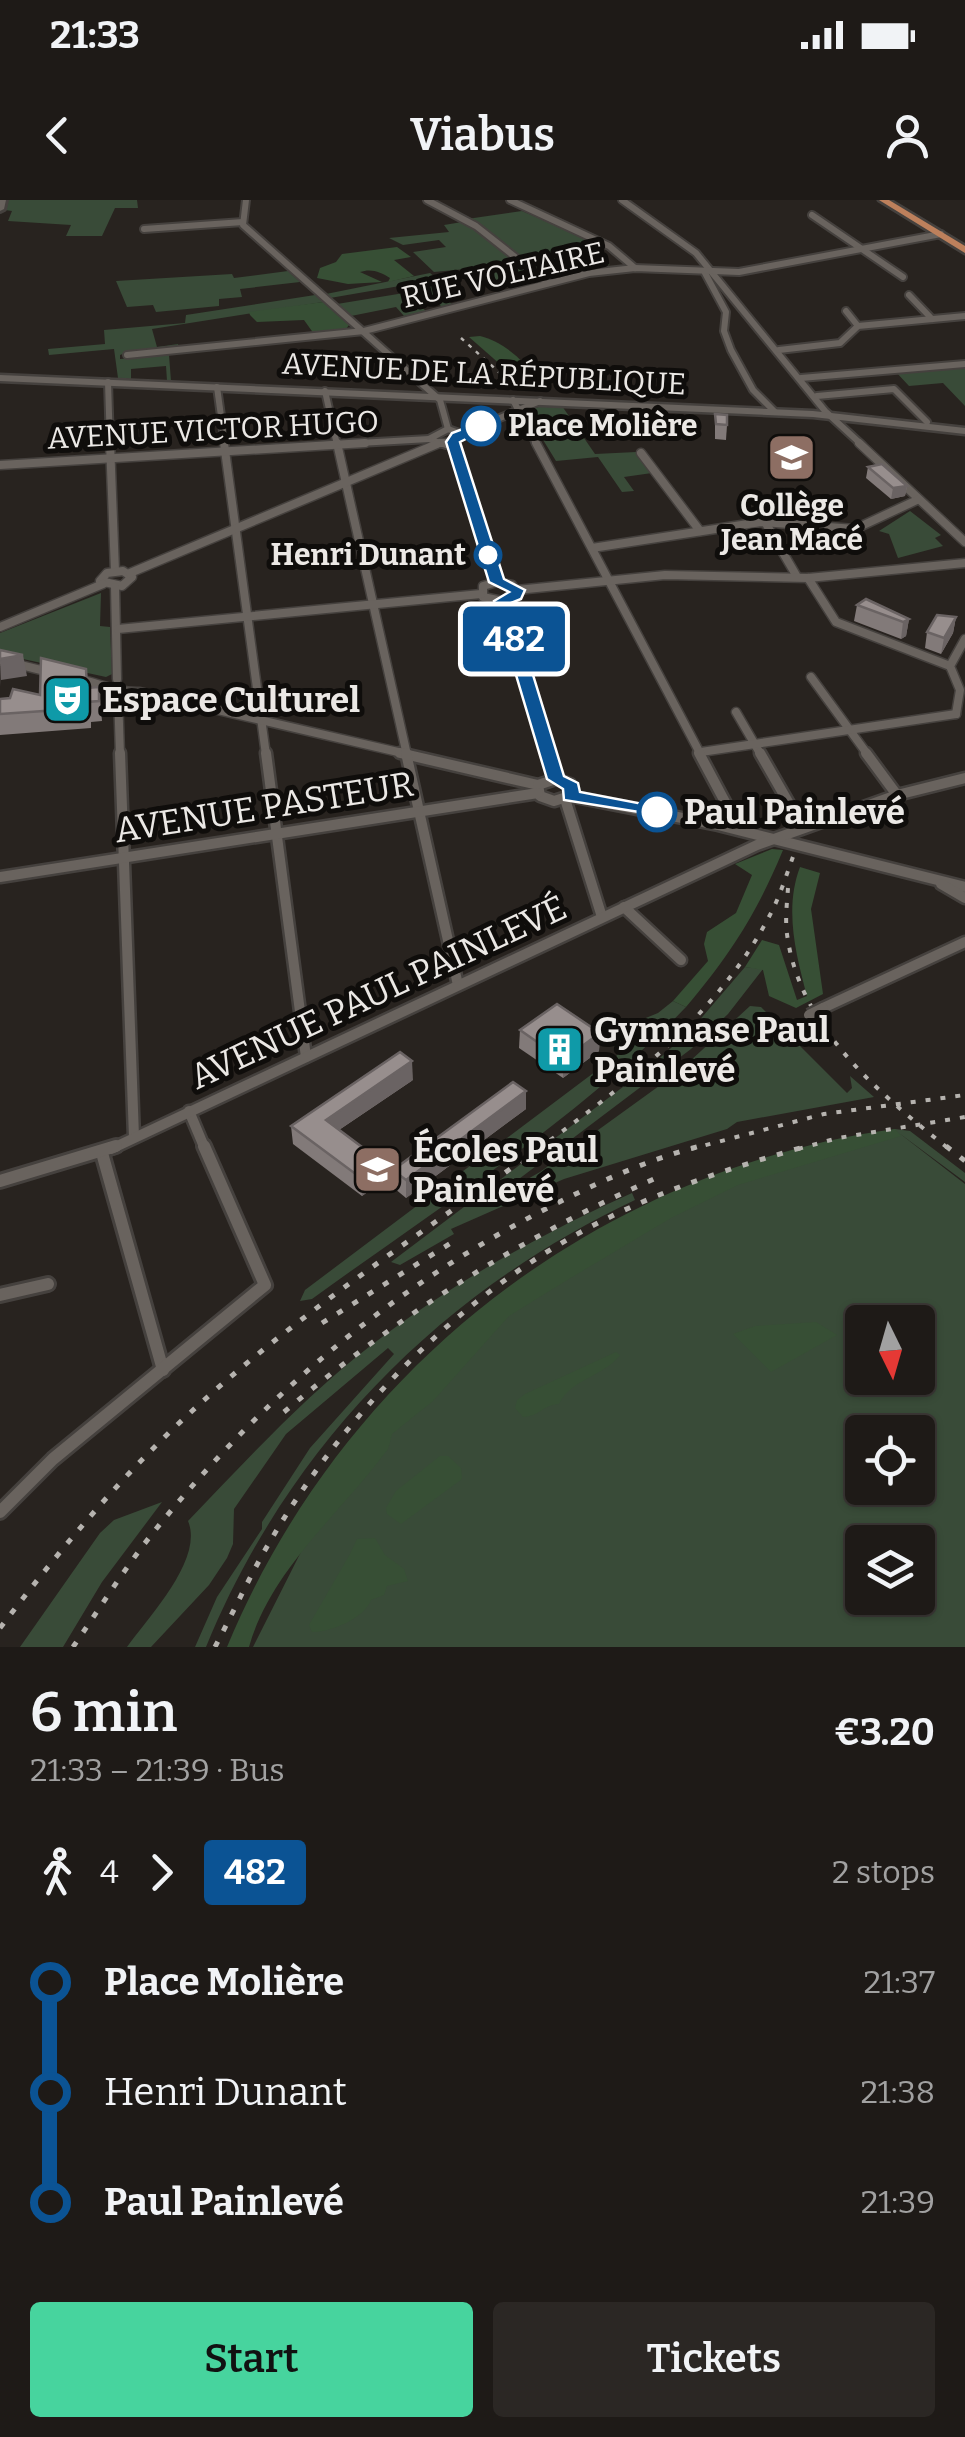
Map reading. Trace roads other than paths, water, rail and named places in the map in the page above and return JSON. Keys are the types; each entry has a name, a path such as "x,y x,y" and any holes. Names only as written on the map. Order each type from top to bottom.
{"main road":[{"path":"883,200 965,250"},
{"name":"AVENUE DE LA RÉPUBLIQUE","path":"0,378 326,396 435,396 516,405 540,401 775,412 965,431"}],"street":[{"path":"0,209 3,200"},
{"path":"243,222 246,200"},
{"path":"427,200 496,240 548,284"},
{"path":"510,200 536,217 610,245 635,268"},
{"path":"622,200 684,243 834,417 965,542"},
{"path":"812,214 903,276"},
{"path":"144,229 243,222 435,396 448,429"},
{"name":"RUE VOLTAIRE","path":"127,355 364,332 588,273 635,268 743,271 941,234"},
{"path":"710,273 726,312 724,331 731,350 753,390 775,412"},
{"path":"910,295 932,319"},
{"path":"846,311 858,326"},
{"path":"778,350 840,344 858,326 965,316"},
{"path":"802,378 965,364"},
{"path":"108,386 116,571"},
{"path":"817,396 894,389 927,422"},
{"path":"218,391 306,1057"},
{"path":"326,396 458,985"},
{"path":"433,442 453,442 516,405 740,830"},
{"path":"448,429 462,434"},
{"path":"103,584 102,576 116,571 130,573 346,482 433,442 448,429"},
{"name":"AVENUE VICTOR HUGO","path":"0,466 433,442"},
{"path":"453,442 497,582"},
{"path":"641,453 700,531"},
{"path":"592,548 765,522 855,529 917,500"},
{"path":"765,522 796,575"},
{"path":"586,583 628,543"},
{"path":"481,594 483,586 497,582 518,590 665,575 808,578 965,563"},
{"path":"0,627 103,584 116,587 130,582 130,573"},
{"path":"808,578 836,622 965,666"},
{"path":"116,587 117,679"},
{"path":"118,629 481,594 502,601 515,596 518,590"},
{"path":"502,601 556,779 572,786 568,797 602,917"},
{"path":"956,714 962,698 952,663 965,638"},
{"path":"0,660 106,685 118,693 132,691 408,754 538,789 549,800 568,797 740,830 965,885"},
{"path":"810,678 897,796"},
{"path":"106,685 117,679 132,682 132,691"},
{"path":"118,693 134,1137"},
{"path":"736,712 803,828"},
{"path":"701,752 956,714"},
{"path":"956,714 965,725"},
{"name":"AVENUE PAUL PAINLEVÉ","path":"0,1181 102,1153 774,839 897,796 965,778"},
{"path":"538,789 556,779"},
{"name":"AVENUE PASTEUR","path":"0,877 538,789"},
{"path":"932,878 965,898"},
{"path":"624,907 680,960"},
{"path":"805,1016 965,942"},
{"path":"0,1512 53,1460 265,1285 189,1111"},
{"path":"102,1153 163,1370"},
{"path":"0,1295 48,1284"}],"railway":[{"path":"461,338 511,383"},
{"path":"538,1149 670,1044 727,982 775,904 794,854"},
{"path":"788,888 786,928 795,968 808,1000 847,1056 895,1104"},
{"path":"895,1104 965,1095"},
{"path":"691,1149 824,1114 895,1104"},
{"path":"895,1104 920,1125"},
{"path":"920,1125 965,1117"},
{"path":"798,1149 920,1125"},
{"path":"920,1125 949,1149"},
{"path":"0,1628 91,1515 191,1412 318,1307 542,1146"},
{"path":"73,1647 134,1558 195,1483 278,1398 368,1321 467,1253 540,1212 630,1169 700,1146"},
{"path":"215,1647 275,1533 342,1437 380,1392 466,1310 562,1242 614,1215 709,1176 807,1146"},
{"path":"946,1146 965,1161"},
{"path":"284,1412 371,1344 461,1282 555,1227 654,1179"},
{"path":"322,1323 454,1241"}],"place":[{"name":"Place Molière","path":"481,426"},
{"name":"Collège Jean Macé","path":"792,457"},
{"name":"Henri Dunant","path":"488,555"},
{"name":"Espace Culturel","path":"67,700"},
{"name":"Paul Painlevé","path":"657,812"},
{"name":"Gymnase Paul Painlevé","path":"559,1050"},
{"name":"Écoles Paul Painlevé","path":"378,1170"}]}
